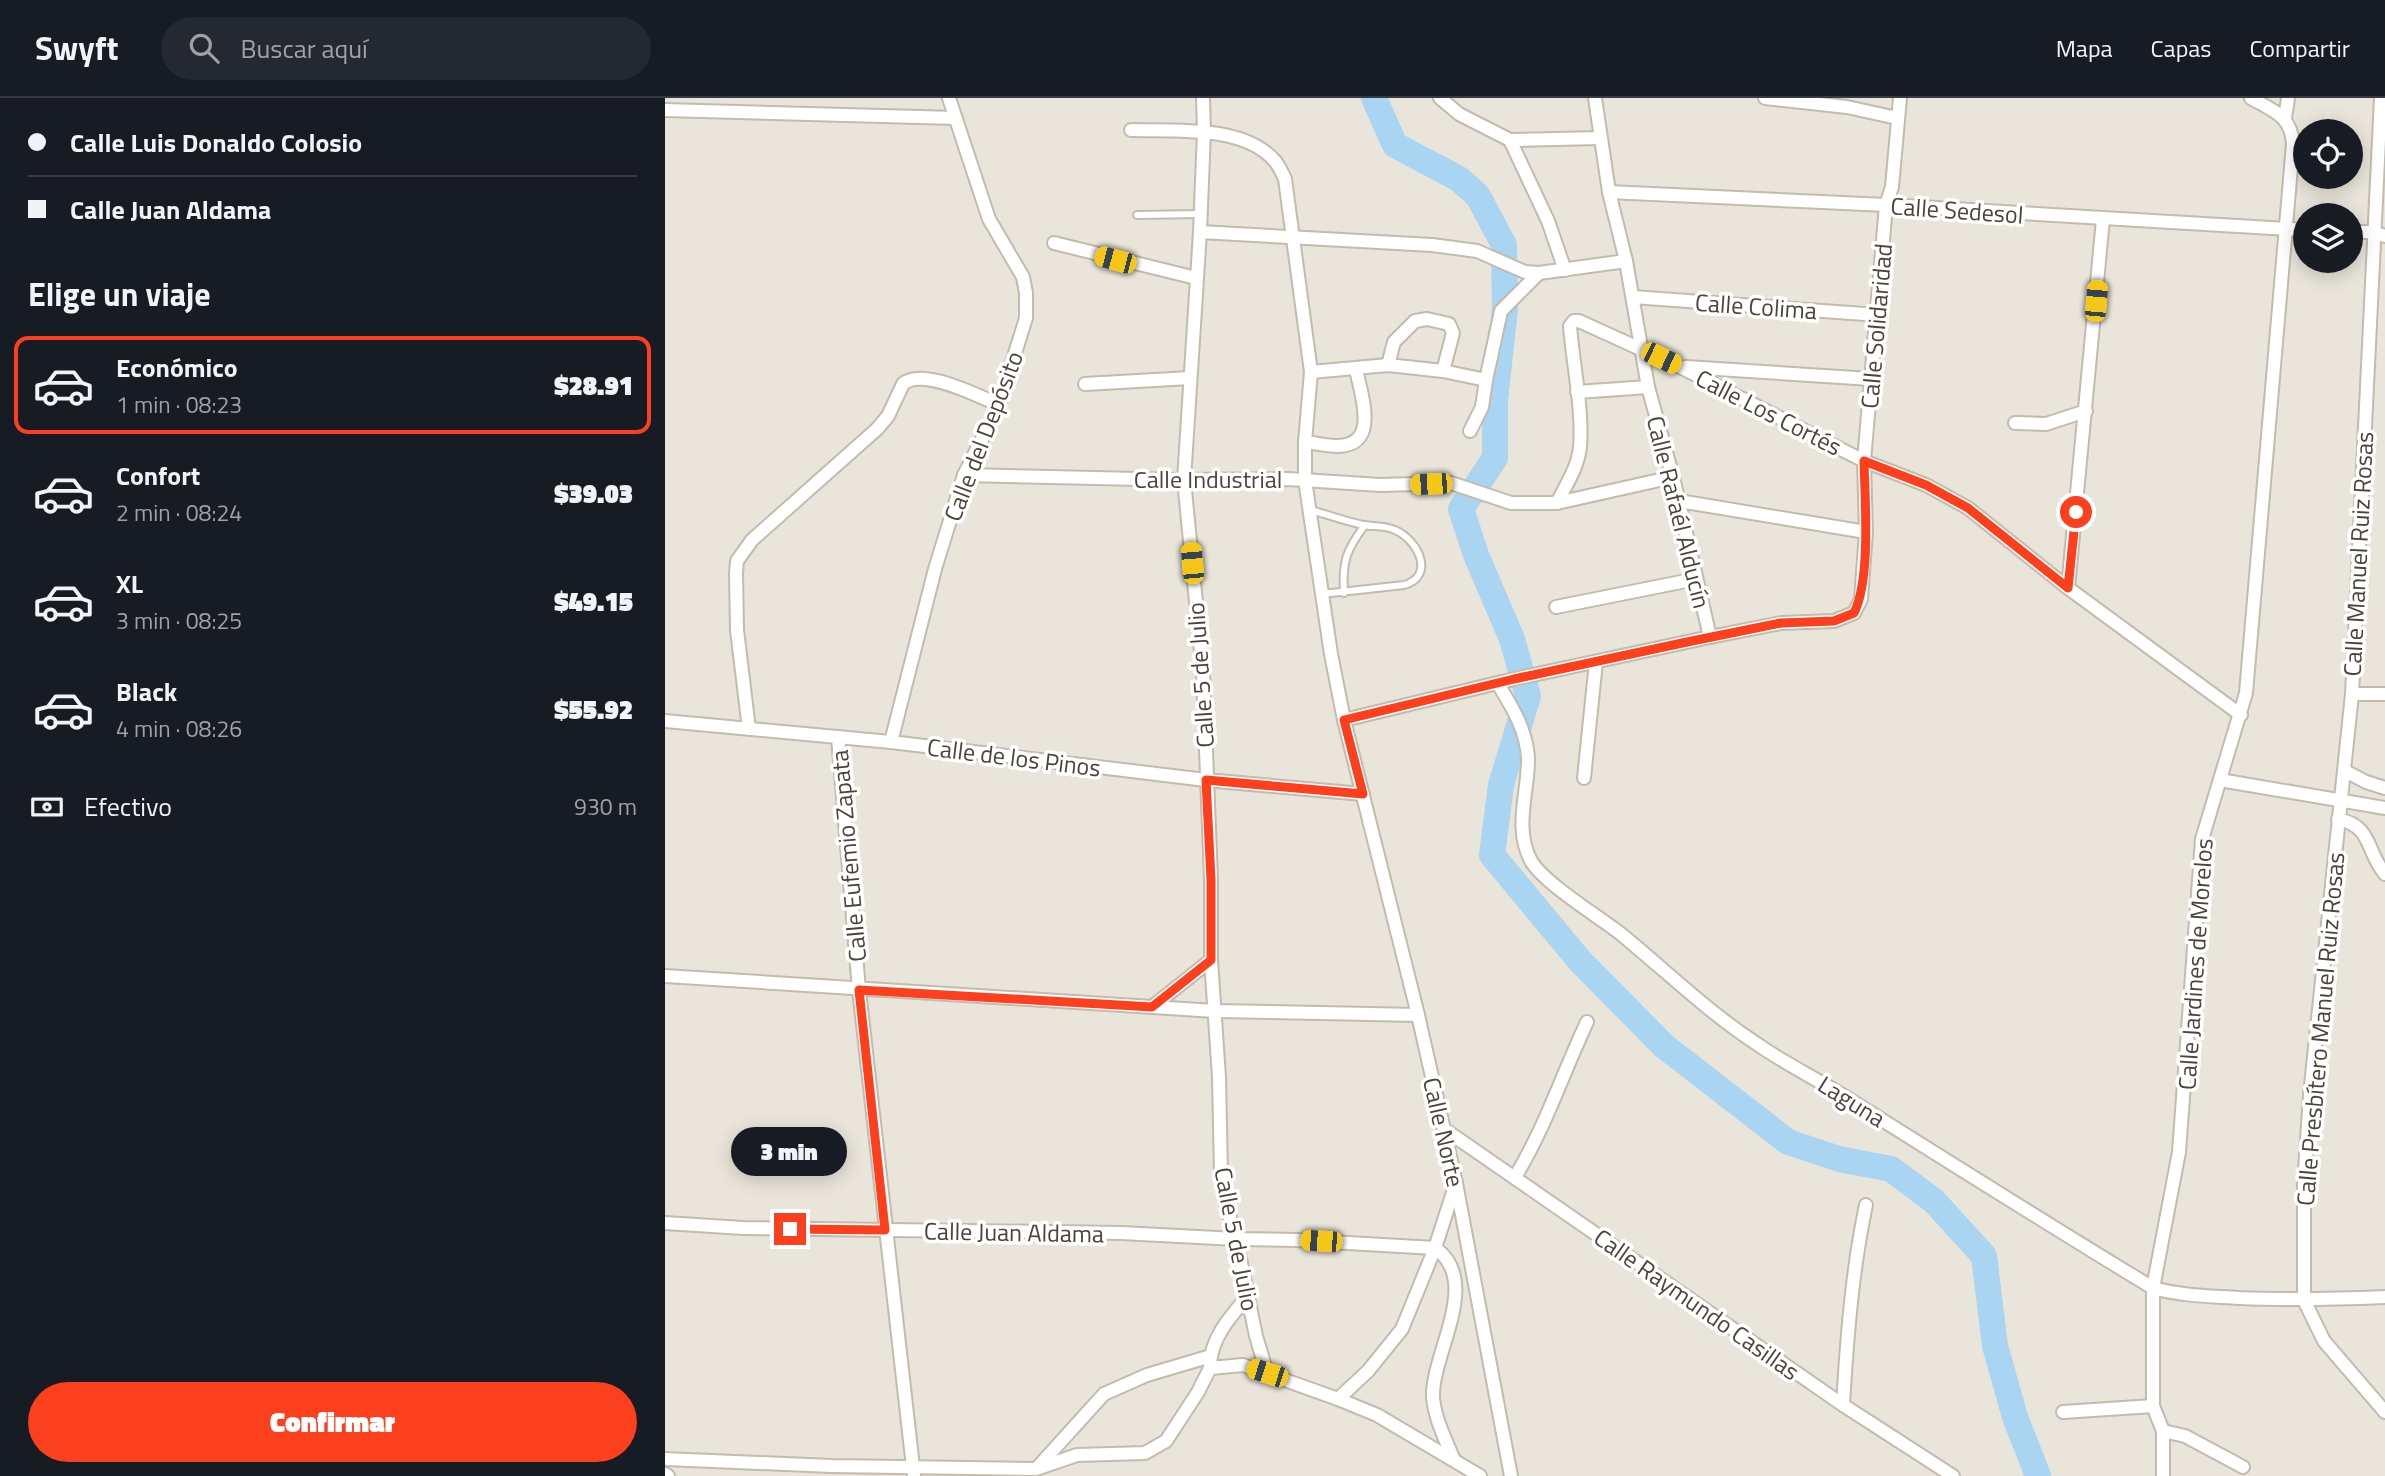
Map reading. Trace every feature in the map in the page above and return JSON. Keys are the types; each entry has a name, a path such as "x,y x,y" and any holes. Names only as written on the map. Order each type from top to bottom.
{"street":[{"name":"Calle del Depósito","path":"891,742 935,569 964,475 999,405 1026,318 1023,277 989,219 949,98"},
{"name":"Calle 5 de Julio","path":"1203,98 1200,232 1184,480 1203,673 1211,880 1211,960 1221,1174 1224,1197 1237,1240 1267,1373"},
{"path":"1440,98 1459,114 1510,140 1599,138"},
{"name":"Calle Rafaél Alducín","path":"1595,98 1599,138 1626,261 1648,387 1679,501 1710,637"},
{"path":"1765,98 1847,107 1897,118"},
{"name":"Calle Solidaridad","path":"1710,637 1781,623 1834,621 1854,613 1861,600 1866,532 1864,461 1887,205 1893,175 1900,98"},
{"path":"2251,98 2285,118 2288,98"},
{"name":"Calle Manuel Ruiz Rosas","path":"2341,801 2352,694 2379,234 2381,98"},
{"path":"665,110 956,118"},
{"name":"Calle Jardines de Morelos","path":"2163,1476 2163,1431 2153,1406 2154,1288 2179,1152 2201,852 2209,814 2246,693 2293,144 2290,126 2285,118"},
{"name":"Calle Norte","path":"1131,130 1204,131 1240,139 1260,147 1276,161 1285,179 1311,372 1305,442 1305,480 1344,720 1444,1129 1512,1475"},
{"path":"1510,140 1548,221 1565,270"},
{"name":"Calle Sedesol","path":"1609,192 1887,205 2293,229"},
{"path":"2068,588 2103,219"},
{"path":"1200,232 1432,245 1477,251 1531,276 1626,261"},
{"path":"1054,243 1196,278"},
{"path":"1470,430 1482,407 1501,312 1531,276"},
{"name":"Calle Colima","path":"1633,297 1878,315"},
{"path":"1388,365 1394,342 1415,321 1427,319 1449,324 1452,328 1443,371"},
{"name":"Calle Los Cortés","path":"1577,392 1571,323 1579,321 1680,367 1864,461 1926,485 1968,508 2068,588 2241,715"},
{"path":"1311,372 1388,365 1443,371 1486,380"},
{"path":"1680,367 1871,379"},
{"path":"1305,442 1339,446 1352,443 1361,436 1366,419 1356,369"},
{"path":"1085,384 1190,378"},
{"path":"749,729 737,630 736,573 737,561 752,540 877,429 888,416 907,380 951,384 999,405"},
{"path":"1557,503 1572,475 1580,447 1577,392 1648,387"},
{"path":"2015,423 2046,424 2086,411"},
{"name":"Calle Industrial","path":"964,475 1305,480 1380,485 1451,483 1511,503 1557,503 1673,477"},
{"path":"1679,501 1866,532"},
{"path":"1556,607 1696,579"},
{"path":"1344,720 1514,679 1710,637"},
{"path":"1584,778 1596,662"},
{"name":"Laguna","path":"1498,684 1511,704 1525,737 1528,759 1523,802 1524,839 1532,863 1756,1044 1826,1084 2154,1288 2201,1296 2304,1300 2385,1297"},
{"path":"2352,694 2385,694"},
{"name":"Calle de los Pinos","path":"665,721 891,742 1206,780 1363,794"},
{"name":"Calle Eufemio Zapata","path":"838,737 859,990 914,1472"},
{"path":"2345,771 2385,788"},
{"path":"2220,780 2385,808"},
{"name":"Calle Presbítero Manuel Ruiz Rosas","path":"2304,1300 2304,1185 2310,1095 2341,801"},
{"path":"2338,818 2352,821 2360,827 2385,874"},
{"path":"1152,1007 1211,960"},
{"path":"665,976 1215,1011 1418,1015"},
{"path":"1515,1177 1535,1145 1565,1068 1587,1022"},
{"name":"Calle Raymundo Casillas","path":"1444,1129 1843,1405 1953,1476"},
{"path":"1338,1399 1368,1371 1402,1329 1456,1183"},
{"path":"1843,1405 1846,1344 1857,1248 1865,1205"},
{"name":"Calle Juan Aldama","path":"665,1223 743,1228 1121,1233 1434,1248"},
{"path":"1434,1248 1448,1261 1455,1293 1433,1397 1442,1431 1454,1460"},
{"path":"665,1459 832,1471 914,1472 1036,1469 1077,1455 1145,1453 1166,1441 1198,1392 1220,1331 1248,1296"},
{"path":"2304,1300 2324,1341 2385,1412"},
{"path":"1036,1469 1104,1394 1147,1375 1210,1362 1243,1365 1377,1415 1480,1476"},
{"path":"2063,1412 2153,1406"},
{"path":"2163,1431 2185,1436 2243,1466"}],"lane":[{"path":"1137,215 1200,214"},
{"path":"1310,509 1366,525 1394,529 1408,537 1419,557 1421,575 1404,586 1322,594"},
{"path":"1344,593 1344,562 1348,550 1366,525"}],"shaded area":[{"path":"665,98 2385,98 2385,1476 665,1476"}],"waterway":[{"path":"1374,98 1395,145 1459,179 1478,196 1504,245 1505,309 1495,400 1495,458 1461,509 1476,555 1512,639 1528,696 1501,785 1492,855 1580,961 1664,1046 1788,1142 1839,1159 1891,1169 1934,1201 1984,1256 1995,1346 2015,1417 2038,1476"}],"route":[{"path":"790,1229 885,1230 859,990 1152,1007 1211,960 1211,880 1206,780 1363,794 1344,720 1514,679 1687,642 1781,623 1834,621 1854,613 1861,600 1866,532 1864,461 1926,485 1968,508 2068,588 2076,512"}]}
